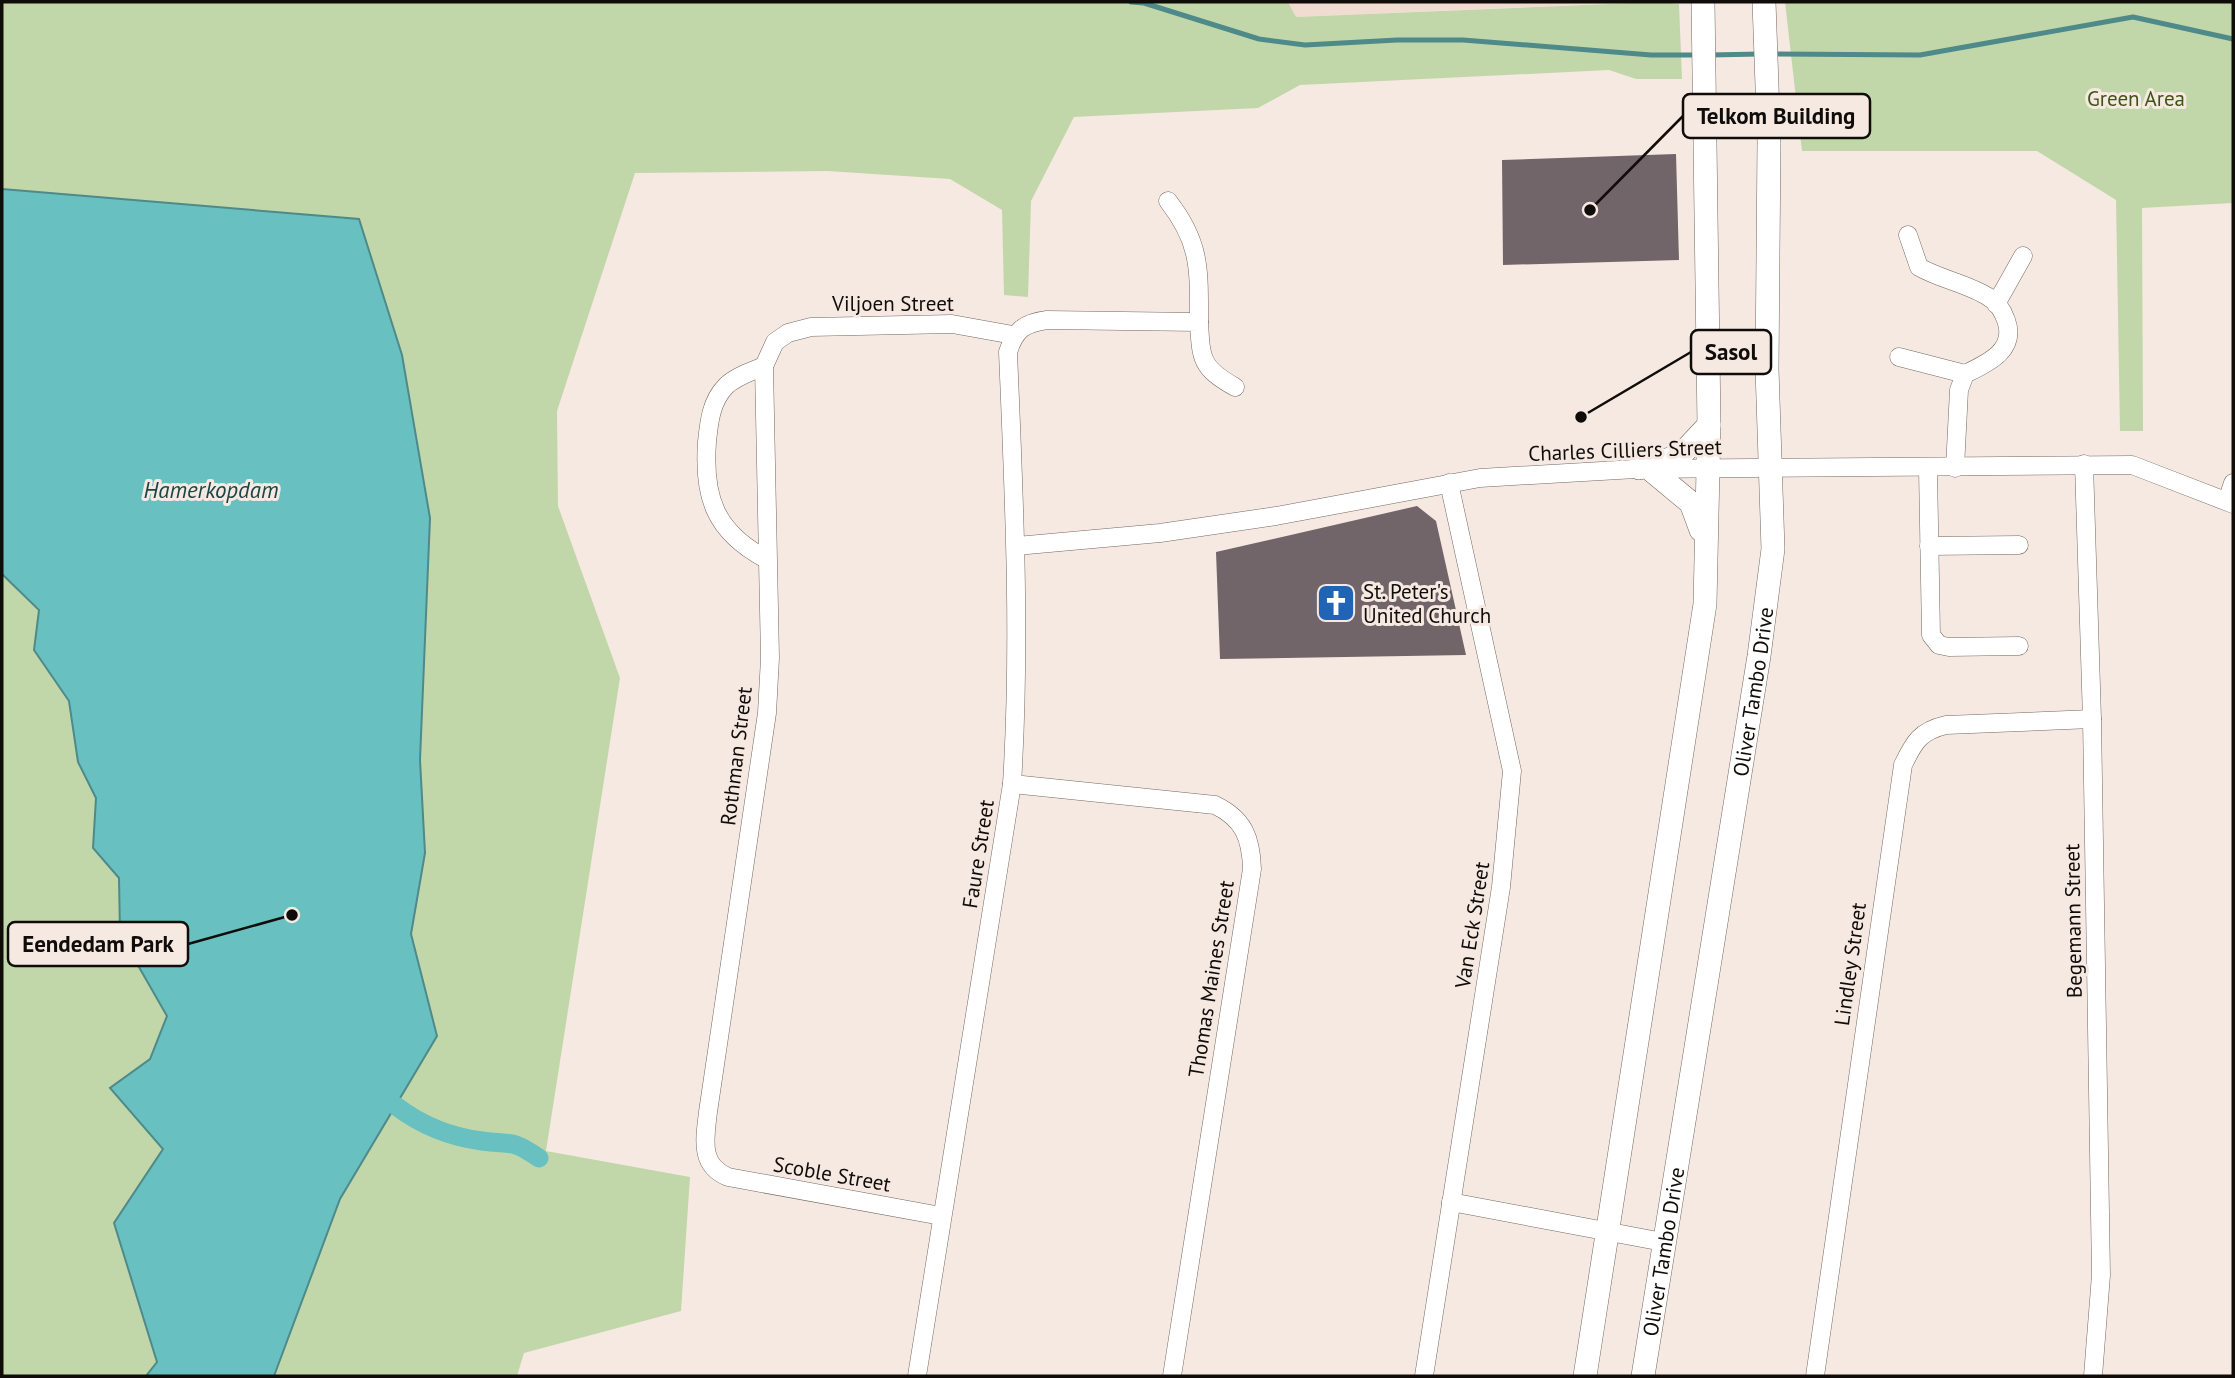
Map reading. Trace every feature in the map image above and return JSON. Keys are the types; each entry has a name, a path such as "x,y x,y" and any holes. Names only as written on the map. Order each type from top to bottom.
{"street":[{"path":"1585,1376 1705,604 1709,425 1703,2"},
{"name":"Oliver Tambo Drive","path":"1643,1376 1759,656 1773,549 1764,2"},
{"path":"1168,201 1185,223 1194,242 1204,363 1216,377 1235,387"},
{"path":"1899,357 1965,374 1988,363 2004,350 2010,336 2007,322 1992,298 1939,278 1919,267 1908,235"},
{"path":"1996,304 2023,256"},
{"path":"1013,335 1025,325 1047,320 1199,322"},
{"name":"Viljoen Street","path":"775,342 788,333 811,327 877,323 953,324 1013,335"},
{"name":"Faure Street","path":"917,1376 1012,784 1016,724 1016,545 1008,352 1013,335"},
{"name":"Rothman Street","path":"717,1172 706,1155 705,1138 767,713 770,658 764,366 775,342"},
{"path":"764,366 736,378 715,401 709,422 706,462 708,488 723,523 741,546 766,558"},
{"path":"1955,468 1959,390 1965,374"},
{"path":"1643,469 1680,456 1709,425"},
{"name":"Begemann Street","path":"2084,464 2092,719 2101,1275 2092,1376"},
{"name":"Charles Cilliers Street","path":"1016,545 1160,533 1276,516 1449,483 1643,469 1928,469 2132,465 2230,502"},
{"path":"1643,469 1691,503 1698,518 1706,561"},
{"path":"1928,469 1929,628 1935,642 1949,647 2019,646"},
{"path":"2230,502 2233,482"},
{"name":"Van Eck Street","path":"1424,1376 1501,887 1512,771 1449,483"},
{"path":"1929,546 2018,545"},
{"name":"Lindley Street","path":"1815,1376 1903,765 1915,739 1929,729 1947,725 2092,719"},
{"name":"Thomas Maines Street","path":"1012,784 1215,805 1229,812 1248,834 1252,869 1172,1376"},
{"name":"Scoble Street","path":"717,1172 764,1185 941,1216"},
{"path":"1451,1202 1663,1242"}],"shaded area":[{"path":"1288,2 1644,2 1296,17"}],"green space":[{"path":"2,2 1288,2 1296,17 1658,2 1679,4 1682,79 1636,79 1609,70 1300,85 1258,108 1074,117 1031,201 1028,297 1004,295 1002,210 950,179 827,171 635,173 557,411 558,506 620,678 546,1151 690,1177 681,1311 524,1353 517,1376 2,1376"},
{"name":"Green Area","path":"1785,2 2233,2 2233,203 2142,208 2143,431 2120,431 2116,200 2037,151 1802,151"}],"water":[{"name":"Hamerkopdam","path":"2,189 359,219 402,355 430,518 420,760 425,853 411,934 437,1036 340,1199 274,1376 146,1376 157,1362 114,1223 163,1149 110,1088 150,1059 167,1016 120,934 119,878 93,848 96,798 78,762 69,701 34,650 39,610 2,574"}],"building":[{"path":"1676,154 1679,260 1503,265 1502,160"},
{"name":"St. Peter's United Church","path":"1417,506 1436,521 1466,655 1220,659 1216,552"}],"waterway":[{"path":"1131,2 1144,3 1259,39 1305,45 1463,40 1651,55 1697,55"},
{"path":"1770,54 1920,55 2133,17 2233,39"},
{"path":"1710,55 1760,54"},
{"path":"396,1106 415,1119 447,1133 512,1144 539,1158"}],"place":[{"name":"Telkom Building","path":"1590,210"},
{"name":"Sasol","path":"1581,417"},
{"name":"St. Peter's United Church","path":"1336,603"},
{"name":"Eendedam Park","path":"292,915"}]}
